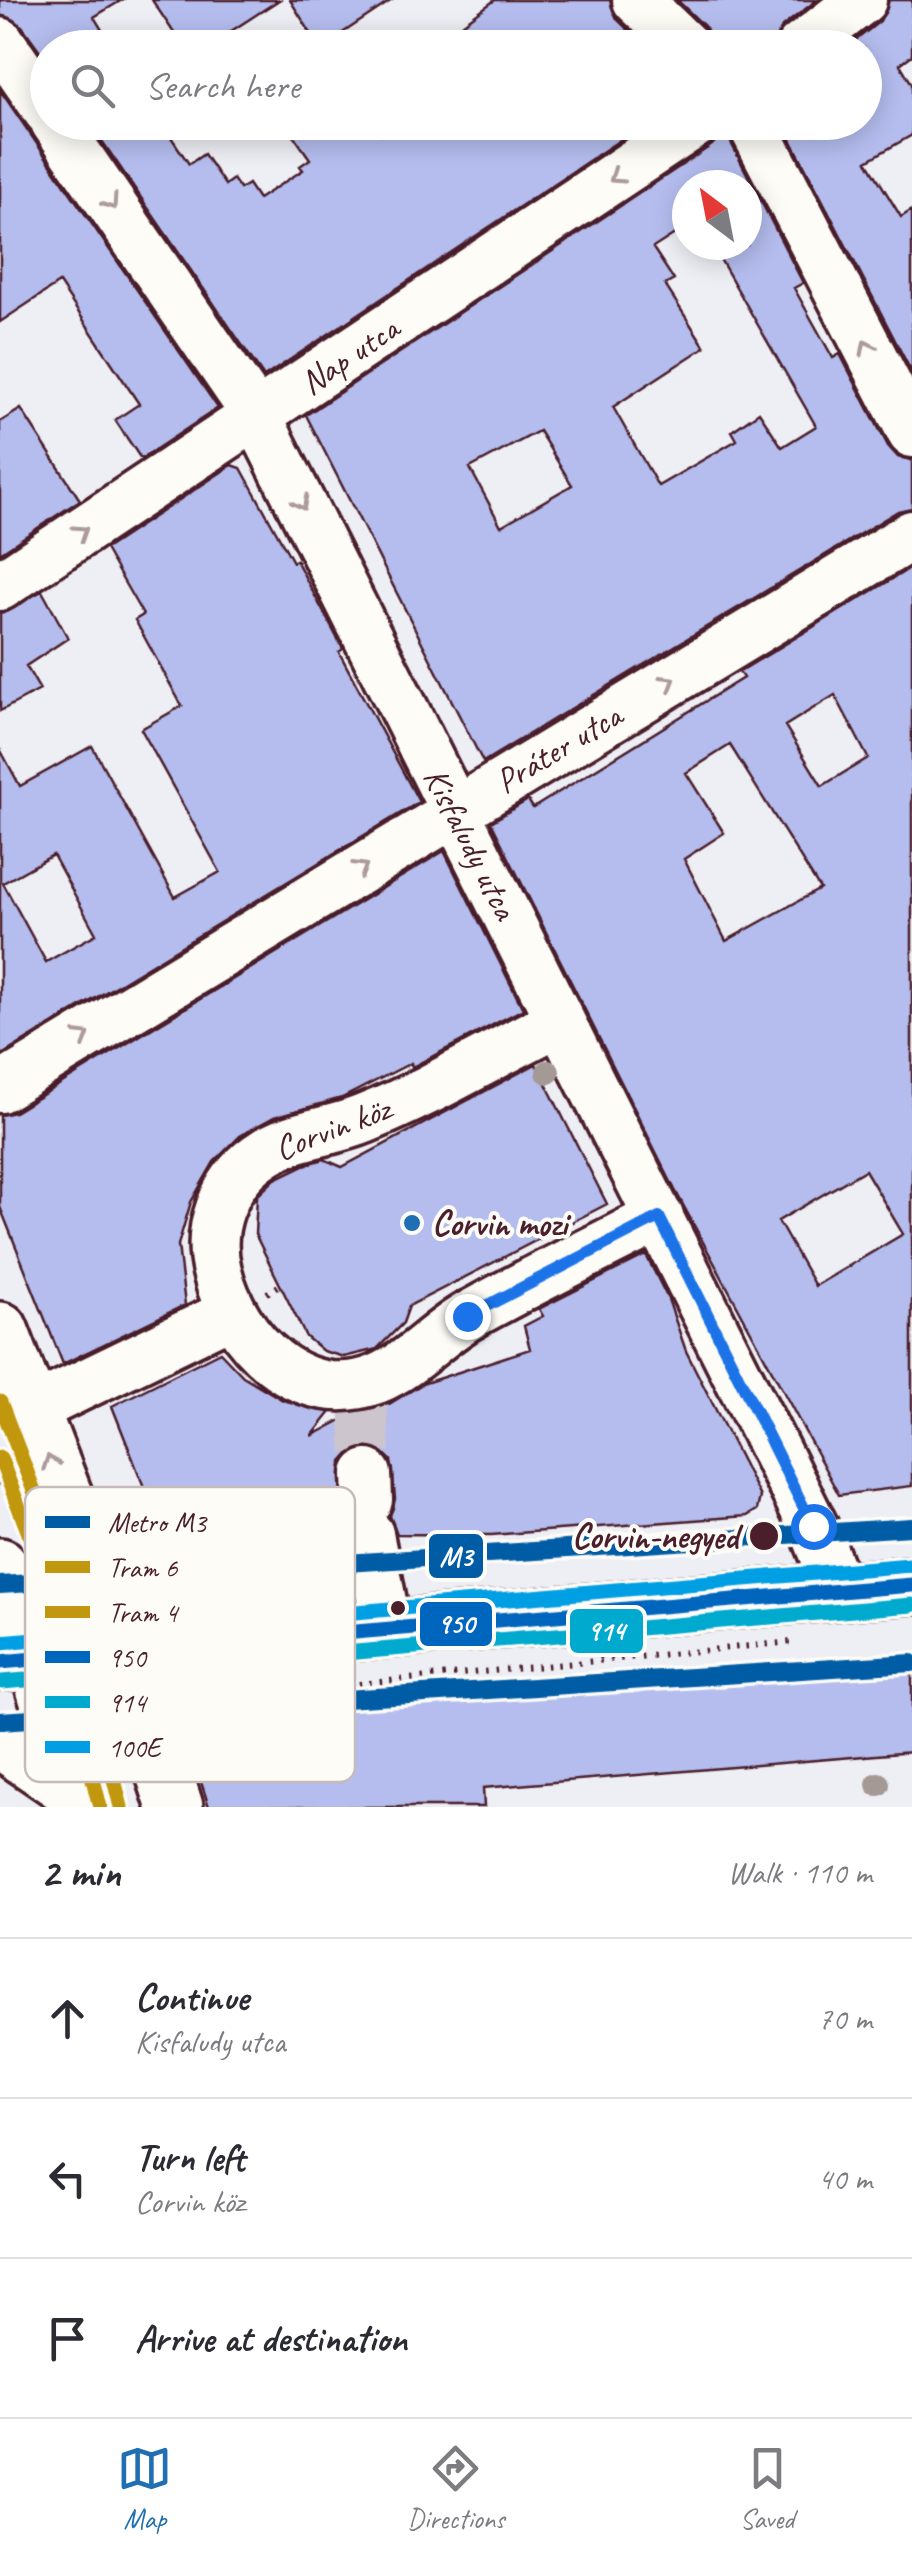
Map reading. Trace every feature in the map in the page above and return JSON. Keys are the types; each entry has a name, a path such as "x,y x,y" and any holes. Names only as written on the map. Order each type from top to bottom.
{"main road":[{"path":"0,1330 31,1410 40,1487"},
{"path":"0,1566 18,1661"},
{"path":"355,1631 912,1585"},
{"path":"0,1740 25,1759"},
{"path":"54,1782 76,1799"},
{"path":"167,1782 175,1807"}],"street":[{"path":"637,0 668,30"},
{"path":"823,30 862,0"},
{"path":"0,42 30,85"},
{"name":"Kisfaludy utca","path":"68,140 257,416 813,1526 840,1591"},
{"name":"Nap utca","path":"0,586 669,140"},
{"path":"761,140 912,433"},
{"name":"Práter utca","path":"0,1088 912,535"},
{"name":"Corvin köz","path":"560,1021 368,1118 301,1135 257,1157 238,1176 220,1204 213,1238 214,1262 251,1302 267,1358 316,1383 363,1393 467,1316 659,1217"},
{"path":"31,1410 251,1302"},
{"path":"368,1503 386,1628"}],"path":[{"path":"251,1302 280,1285"},
{"path":"0,1483 25,1501"},
{"path":"355,1684 798,1642"}],"building":[{"path":"0,0 122,0 94,17 102,30 30,30 30,37 22,26 0,15"},
{"path":"152,0 279,0 233,30 172,30"},
{"path":"290,0 392,0 347,30 309,30"},
{"path":"495,0 610,0 617,19 628,30 454,30"},
{"path":"677,0 817,0 781,30 706,28"},
{"path":"889,0 912,0 912,55 900,64 912,84 912,135 867,161 901,217 912,210 912,373 791,140 882,140 882,30 869,30 880,21"},
{"path":"0,90 30,134 30,140 34,140 218,408 141,459 115,420 139,404 59,283 0,322"},
{"path":"101,140 173,140 189,164 204,154 225,185 233,179 240,189 248,184 258,199 303,170 300,166 310,159 297,140 620,140 264,377"},
{"path":"716,140 730,140 745,170 674,170"},
{"path":"672,172 672,236 653,248 674,280 665,285 705,347 613,407 658,486 737,440 732,431 759,412 782,447 816,426 721,260 762,260 762,203 803,283 794,288 833,358 840,354 888,446 898,457 912,460 912,508 898,511 483,762 306,415","holes":["539,431 572,485 501,526 470,468"]},
{"path":"21,409 80,500 0,553 0,422"},
{"path":"232,465 241,468 293,562 296,560 343,649 339,652 419,802 0,1056 0,749 20,786 92,746 175,897 220,872 141,729 182,706 135,620 143,615 105,549","holes":["53,855 96,934 46,962 3,883"]},
{"path":"912,567 912,1486 839,1495 675,1190 491,822 528,800 533,808 743,678 739,672","holes":["835,695 868,758 822,786 785,726","730,745 820,889 726,941 684,859 724,833 686,773","865,1170 903,1234 815,1286 778,1221"]},
{"path":"42,591 68,638 26,666 40,690 0,711 0,613"},
{"path":"444,851 523,1009 412,1067 411,1063 342,1098 274,1117 240,1136 214,1162 191,1202 178,1245 185,1305 63,1364 0,1207 0,1115 14,1112"},
{"name":"Corvin mozi","path":"536,1064 607,1204 409,1306 403,1323 377,1349 344,1357 323,1351 306,1337 255,1234 257,1196 275,1179 304,1165 324,1159 342,1167"},
{"path":"646,1255 668,1299 686,1351 760,1497 757,1510 747,1516 491,1535 397,1534 390,1516 395,1499 391,1460 379,1449 365,1447 352,1451 342,1462 341,1487 144,1487 112,1406 220,1352 243,1376 283,1400 331,1412 312,1436 357,1412 389,1404 422,1384 530,1349 524,1326 543,1316 539,1309"},
{"path":"912,1661 912,1752 483,1788 484,1807 209,1807 201,1782 355,1782 355,1703"}],"tunnel":[{"path":"363,1404 367,1474"}],"metro line":[{"name":"M3","path":"355,1562 912,1527"},
{"name":"M3","path":"0,1585 25,1583"},
{"name":"M3","path":"355,1698 912,1663"},
{"name":"M3","path":"0,1721 25,1719"}],"tram line":[{"name":"6","path":"0,1402 33,1487"},
{"name":"4","path":"0,1458 25,1523"},
{"name":"4","path":"94,1782 100,1807"},
{"name":"6","path":"115,1782 121,1807"}],"transit line":[{"name":"100E","path":"355,1612 910,1565"},
{"name":"950","path":"355,1632 912,1585"},
{"name":"914","path":"355,1652 912,1605"},
{"name":"100E","path":"0,1642 25,1640"},
{"name":"950","path":"0,1662 25,1660"},
{"name":"914","path":"2,1682 25,1680"}],"place":[{"name":"Corvin mozi","path":"412,1223"},
{"name":"Corvin-negyed","path":"764,1536"}],"route":[{"path":"467,1316 659,1217 813,1526"}]}
